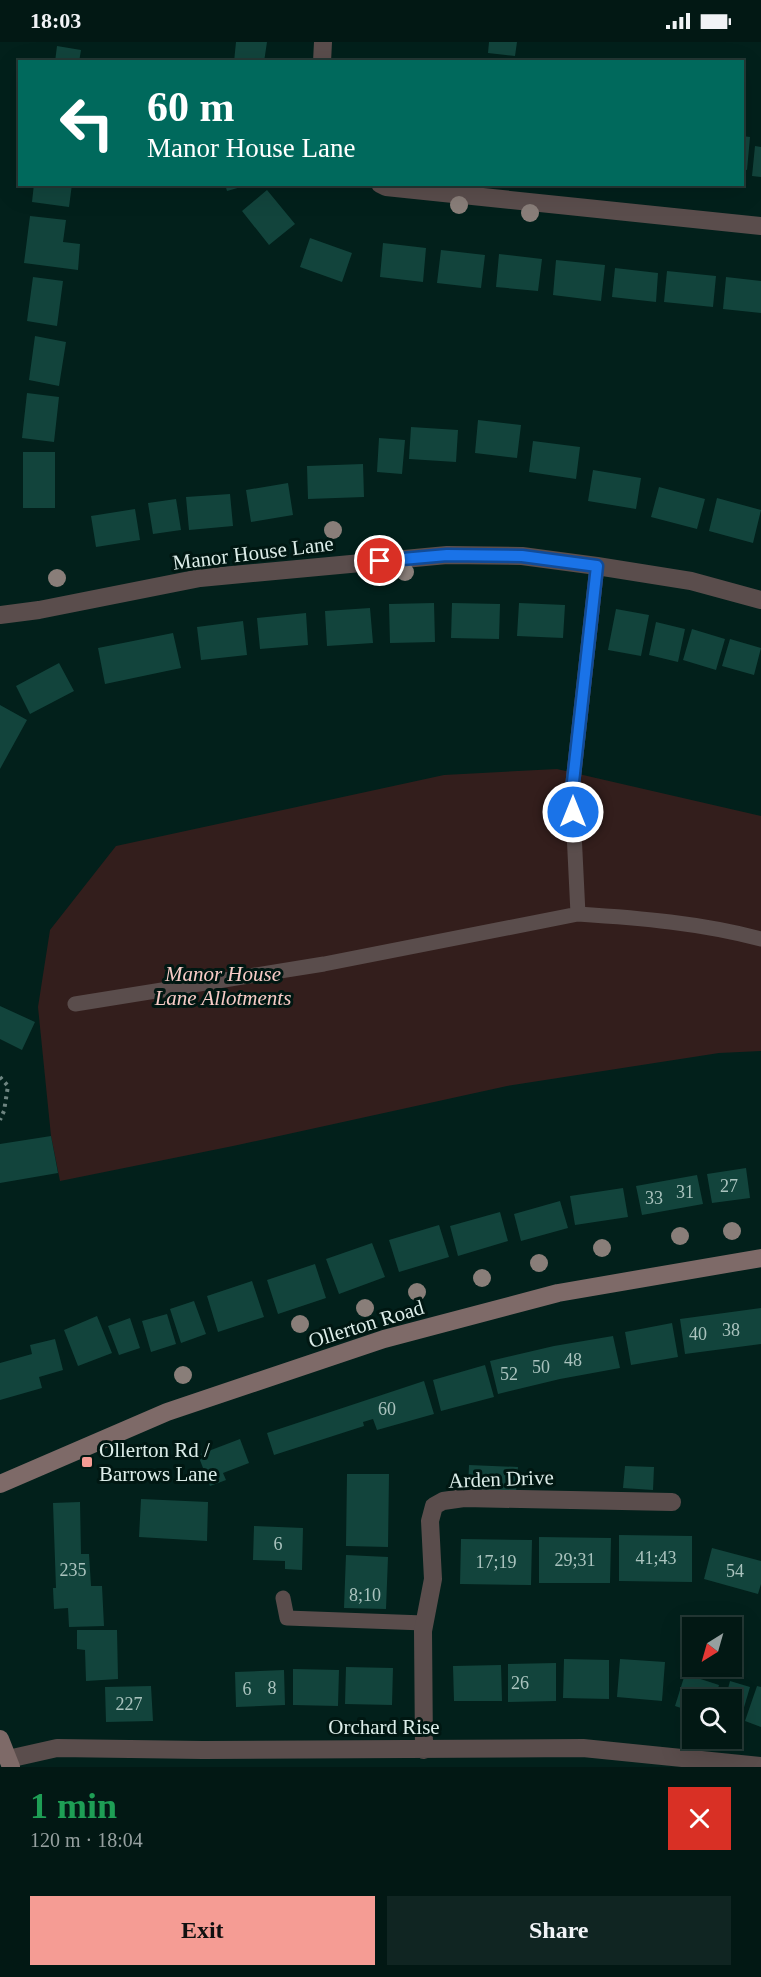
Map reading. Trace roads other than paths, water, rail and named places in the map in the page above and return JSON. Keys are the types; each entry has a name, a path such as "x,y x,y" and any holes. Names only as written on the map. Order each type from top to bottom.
{"street":[{"path":"322,60 323,42"},
{"path":"383,186 440,194 761,226"},
{"name":"Manor House Lane","path":"0,615 39,610 200,578 447,555 522,556 597,566 691,581 761,600"},
{"name":"Ollerton Road","path":"0,1484 167,1412 384,1339 558,1293 761,1258"},
{"name":"Arden Drive","path":"424,1750 423,1631 434,1579 430,1521 434,1506 443,1501 464,1498 672,1502"},
{"path":"0,1739 10,1763"},
{"name":"Orchard Rise","path":"10,1763 57,1748 424,1750 583,1748 761,1766"}],"lane":[{"path":"578,914 572,791 597,566"},
{"path":"75,1004 324,964 578,914 650,919 739,933 761,939"},
{"path":"283,1598 287,1618 424,1623"}],"place":[{"name":"Ollerton Rd / Barrows Lane","path":"87,1462"}],"park label":[{"name":"Manor House Lane Allotments","path":"223,986"}]}
